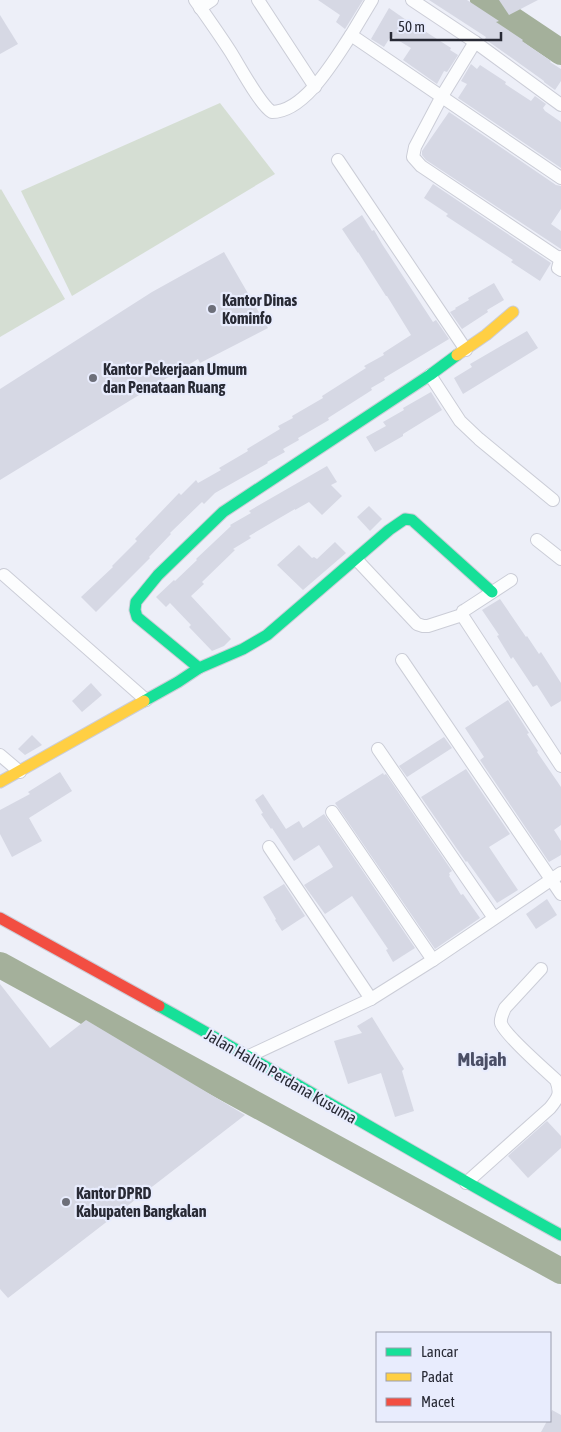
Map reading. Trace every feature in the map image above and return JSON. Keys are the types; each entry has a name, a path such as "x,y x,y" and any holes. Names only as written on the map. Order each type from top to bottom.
{"main road":[{"path":"199,668 137,617 135,606 158,575 223,512 430,375 466,350 513,312"},
{"path":"0,782 178,682 199,668 244,649 267,635 405,518 410,519 492,592"},
{"name":"Jalan Halim Perdana Kusuma","path":"0,918 249,1056 466,1183 561,1234"}],"street":[{"path":"212,0 198,4 260,99 270,111 277,112 292,106 315,87 351,35 372,0"},
{"path":"258,0 315,87"},
{"path":"412,0 561,105"},
{"path":"351,35 561,178"},
{"path":"474,42 442,96 415,147 412,157 420,166 561,262"},
{"path":"338,160 466,350"},
{"path":"430,375 460,421 553,500"},
{"path":"537,540 561,559"},
{"path":"356,559 417,624 423,626 462,615 463,611 511,580"},
{"path":"4,576 146,700"},
{"path":"462,615 561,766"},
{"path":"402,660 556,876 561,894"},
{"path":"378,749 494,918"},
{"path":"0,754 20,772"},
{"path":"332,812 433,960"},
{"path":"268,847 371,999"},
{"path":"249,1056 371,999 433,960 556,876"},
{"path":"466,1183 550,1108 560,1094 560,1088 556,1080 503,1029 500,1022 505,1008 541,969"}],"shaded area":[{"path":"220,103 275,174 72,296 21,191"},
{"path":"0,190 65,299 0,337"}],"building":[{"path":"318,0 363,0 345,29 336,22 340,15"},
{"path":"429,0 467,0 499,21 496,22 561,69 561,81 555,90 485,39 486,37"},
{"path":"499,0 538,0 509,15"},
{"path":"389,8 451,48 450,50 458,55 447,72 444,71 437,84 403,60 411,48 391,36 384,47 371,39"},
{"path":"0,15 18,44 0,54"},
{"path":"471,64 477,69 480,65 531,101 535,96 546,104 543,108 545,111 561,122 561,168 458,98 467,84 461,81"},
{"path":"449,112 556,185 561,186 561,209 551,224 561,231 561,249 426,160 422,155 422,151"},
{"path":"433,184 551,263 540,281 511,262 513,260 446,216 448,214 424,198"},
{"path":"362,215 372,231 374,230 433,322 436,320 449,339 384,378 385,380 371,388 372,390 283,449 285,452 215,493 204,504 202,502 170,533 150,558 96,612 81,597 113,567 137,541 135,539 179,493 181,495 196,480 198,483 221,470 219,468 280,429 278,426 293,418 292,416 323,398 322,396 366,368 364,366 384,355 383,353 411,335 342,229"},
{"name":"Kantor Pekerjaan Umum dan Penataan Ruang","path":"224,252 268,328 200,363 198,359 0,480 0,389 152,292"},
{"path":"494,283 504,300 462,329 450,312 469,300 468,298"},
{"path":"527,331 538,348 463,394 454,378 472,367 470,364"},
{"path":"431,392 442,410 375,452 366,437 386,426 383,422 404,410 403,408"},
{"path":"327,466 337,482 331,485 342,496 322,515 309,502 249,536 251,538 233,549 235,550 202,582 204,584 191,596 231,639 224,646 212,651 189,627 191,625 170,603 166,607 156,597 197,560 230,525 251,513 249,511"},
{"path":"369,506 382,519 370,531 357,517"},
{"path":"335,542 346,553 303,590 277,565 299,545 312,558 317,559"},
{"path":"500,599 539,654 541,652 561,683 561,701 551,707 537,685 533,687 513,657 511,659 497,636 499,635 482,610"},
{"path":"91,683 102,695 82,712 72,701"},
{"path":"508,700 529,733 527,734 537,752 561,787 561,825 554,830 561,841 561,855 549,862 480,760 484,757 465,728"},
{"path":"32,735 42,745 25,755 18,749"},
{"path":"444,737 452,748 407,777 399,766"},
{"path":"466,769 510,834 489,847 518,890 497,903 421,797"},
{"path":"60,772 72,791 29,818 42,841 12,857 0,834 0,810 30,794 28,792"},
{"path":"383,773 384,775 386,774 452,871 449,873 449,876 461,895 463,894 480,918 435,949 335,803"},
{"path":"263,794 286,829 299,821 303,828 324,814 415,948 393,962 386,950 388,949 352,896 325,914 304,885 333,867 332,865 319,845 294,861 261,814 263,813 255,800"},
{"path":"284,884 305,916 282,931 263,897"},
{"path":"547,899 557,915 536,929 526,914"},
{"name":"Kantor DPRD Kabupaten Bangkalan","path":"0,984 50,1048 86,1020 245,1115 8,1298 0,1289"},
{"path":"372,1017 404,1069 402,1071 414,1111 395,1117 381,1073 348,1084 334,1041 362,1033 357,1026"},
{"path":"547,1121 561,1136 561,1148 528,1178 508,1156"},
{"path":"552,1410 561,1415 561,1432 541,1432 546,1422 551,1422"}],"waterway":[{"path":"483,0 561,52"},
{"path":"0,965 561,1271"}],"traffic: fast":[{"path":"144,701 199,668 137,617 135,610 136,602 158,575 223,512 430,375 457,355"},
{"path":"199,668 243,649 267,635 389,530 405,519 412,520 492,592"},
{"path":"159,1006 561,1235"}],"traffic: slow":[{"path":"457,355 486,335 513,312"},
{"path":"0,782 144,701"}],"traffic: jam":[{"path":"0,918 159,1006"}],"place":[{"name":"Kantor Dinas Kominfo","path":"212,309"},
{"name":"Kantor Pekerjaan Umum dan Penataan Ruang","path":"93,378"},
{"name":"Kantor DPRD Kabupaten Bangkalan","path":"66,1202"}],"district":[{"name":"Mlajah","path":"482,1059"}]}
